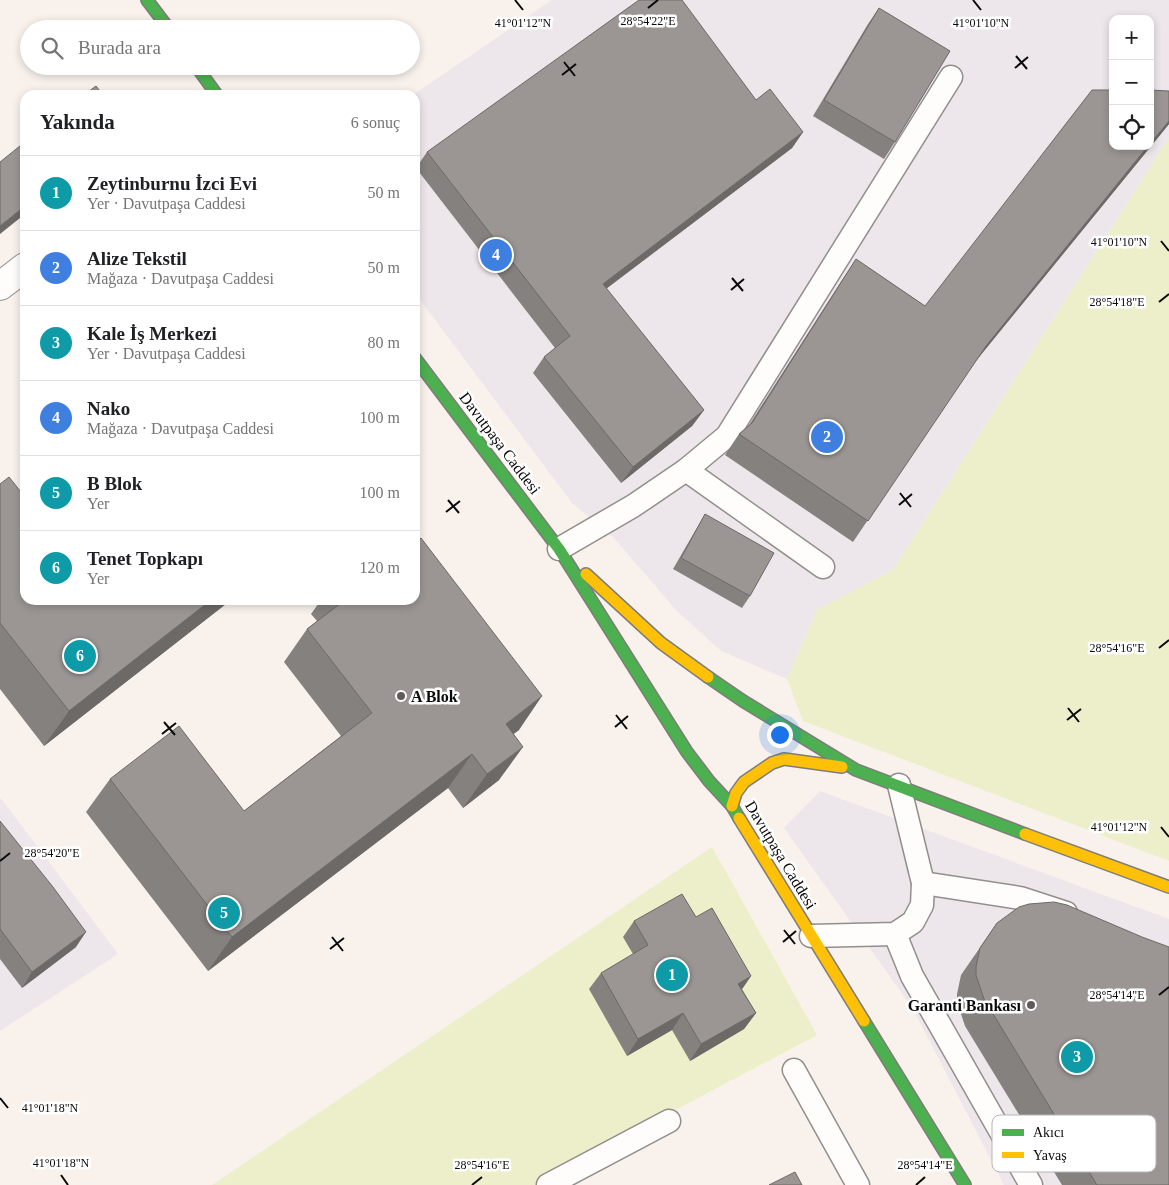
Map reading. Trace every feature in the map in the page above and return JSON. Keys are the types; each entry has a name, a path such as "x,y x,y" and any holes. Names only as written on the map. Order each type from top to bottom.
{"main road":[{"path":"148,0 162,20"},
{"path":"203,75 213,90"},
{"name":"Davutpaşa Caddesi","path":"420,365 559,549 687,752 708,781 732,806 810,936 965,1185"},
{"name":"Davutpaşa Caddesi","path":"559,549 668,649 743,701 856,770 1169,887"},
{"path":"732,806 736,793 744,782 772,763 784,759 856,770"}],"street":[{"path":"0,286 20,271"}],"lane":[{"path":"559,549 633,506 686,470 727,436 951,77"},
{"path":"686,470 823,567"},
{"path":"810,936 895,934 913,922 922,905 923,883 899,786"},
{"path":"923,883 1020,898 1084,920"},
{"path":"895,934 912,976 992,1117"},
{"path":"794,1070 858,1185"},
{"path":"548,1185 668,1121"},
{"path":"1024,1172 1031,1185"}],"shaded area":[{"path":"552,0 1169,0 1169,138 893,570 817,610 787,679 721,651 676,610 613,537 572,503 420,300 420,90"},
{"path":"820,791 1169,919 1169,1185 1004,1185 997,1172 1156,1172 1156,1115 992,1115 992,1162 913,1009 784,828"},
{"path":"0,797 118,954 0,1031"}],"green space":[{"path":"1169,138 1169,861 803,721 787,679 817,610 893,570"},
{"path":"712,847 817,1035 534,1185 212,1185"}],"building":[{"path":"639,0 682,0 756,100 770,89 803,132 603,284 704,410 633,467 544,357 570,336 427,152"},
{"path":"879,8 950,51 895,142 824,100"},
{"path":"96,86 99,90 91,90"},
{"path":"1092,90 1109,90 1109,150 1145,150 986,346 868,521 739,434 752,423 856,259 925,306"},
{"path":"1154,90 1169,91 1169,121 1154,139"},
{"path":"20,146 20,210 0,226 0,162"},
{"path":"9,477 20,491 20,605 205,605 69,711 0,623 0,484"},
{"path":"705,514 774,553 750,596 681,558"},
{"path":"420,539 542,696 506,724 523,747 487,774 472,754 232,937 110,779 179,726 244,811 372,713 307,629 338,605 420,605"},
{"path":"0,821 86,932 32,972 0,929"},
{"path":"682,894 696,917 712,908 751,976 738,984 756,1013 701,1044 683,1013 638,1039 601,973 648,945 634,921"},
{"path":"1054,902 1067,905 1169,947 1169,1185 1097,1185 1089,1172 1156,1172 1156,1115 1054,1115 984,999 976,975 980,948 997,923 1019,907 1029,904"},
{"path":"795,1172 802,1185 769,1185"}],"traffic: fast":[{"path":"147,0 162,20"},
{"path":"203,75 213,90"},
{"path":"420,365 559,549 687,752 709,781 732,806 739,818"},
{"path":"708,677 743,701 856,770 1025,834"},
{"path":"864,1021 965,1185"}],"traffic: slow":[{"path":"586,574 661,643 708,677"},
{"path":"732,806 736,793 744,782 772,763 784,759 842,767"},
{"path":"739,818 864,1021"},
{"path":"1025,834 1169,887"}],"place":[{"name":"Nako","path":"496,255"},
{"name":"Alize Tekstil","path":"827,437"},
{"name":"Tenet Topkapı","path":"80,656"},
{"name":"A Blok","path":"401,696"},
{"name":"B Blok","path":"224,913"},
{"name":"Zeytinburnu İzci Evi","path":"672,975"},
{"name":"Garanti Bankası","path":"1031,1005"},
{"name":"Kale İş Merkezi","path":"1077,1057"}]}
